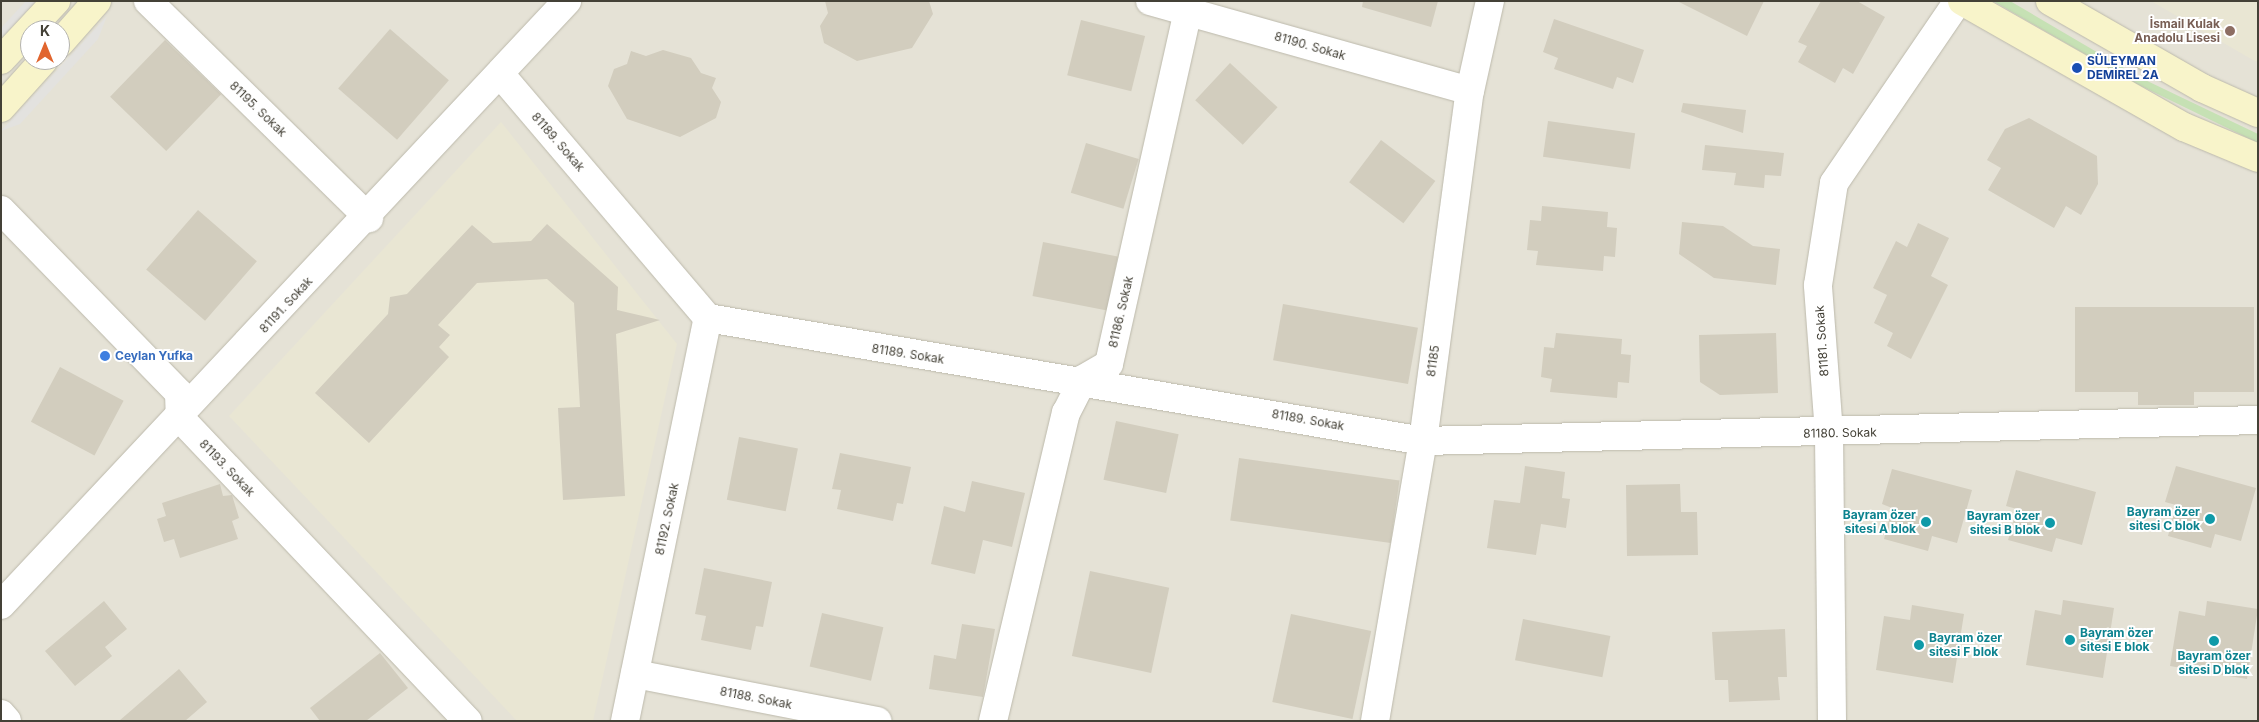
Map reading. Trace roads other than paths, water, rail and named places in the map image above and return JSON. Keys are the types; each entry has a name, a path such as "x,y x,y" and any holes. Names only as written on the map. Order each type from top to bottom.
{"main road":[{"path":"1,60 56,1"},
{"path":"70,32 97,1"},
{"path":"1960,1 2184,128 2258,158"},
{"path":"2050,1 2193,83 2258,113"},
{"path":"1,108 35,70"}],"street":[{"name":"81195. Sokak","path":"148,1 369,218"},
{"name":"81191. Sokak","path":"1,605 369,218 567,1"},
{"name":"81190. Sokak","path":"1150,1 1189,6 1470,92"},
{"name":"81185","path":"1375,721 1423,441 1470,92 1490,1"},
{"name":"81181. Sokak","path":"1832,721 1829,433 1818,285 1834,182 1960,1"},
{"name":"81186. Sokak","path":"1083,379 1109,364 1189,6"},
{"name":"81189. Sokak","path":"501,75 708,318 860,346 1083,379 1423,441"},
{"path":"1,210 179,393 180,418"},
{"name":"81192. Sokak","path":"626,721 634,674 708,318"},
{"path":"993,721 1066,413 1083,379"},
{"name":"81193. Sokak","path":"180,418 468,721"},
{"name":"81180. Sokak","path":"1423,441 1829,433 2258,420"},
{"name":"81188. Sokak","path":"634,674 877,721"},
{"path":"1,714 7,721"}],"place":[{"name":"İsmail Kulak Anadolu Lisesi","path":"2230,31"},
{"name":"SÜLEYMAN DEMİREL 2A","path":"2077,68"},
{"name":"Ceylan Yufka","path":"105,356"},
{"name":"Bayram özer sitesi C blok","path":"2210,519"},
{"name":"Bayram özer sitesi A blok","path":"1926,522"},
{"name":"Bayram özer sitesi B blok","path":"2050,523"},
{"name":"Bayram özer sitesi E blok","path":"2070,640"},
{"name":"Bayram özer sitesi D blok","path":"2214,641"},
{"name":"Bayram özer sitesi F blok","path":"1919,645"}]}
